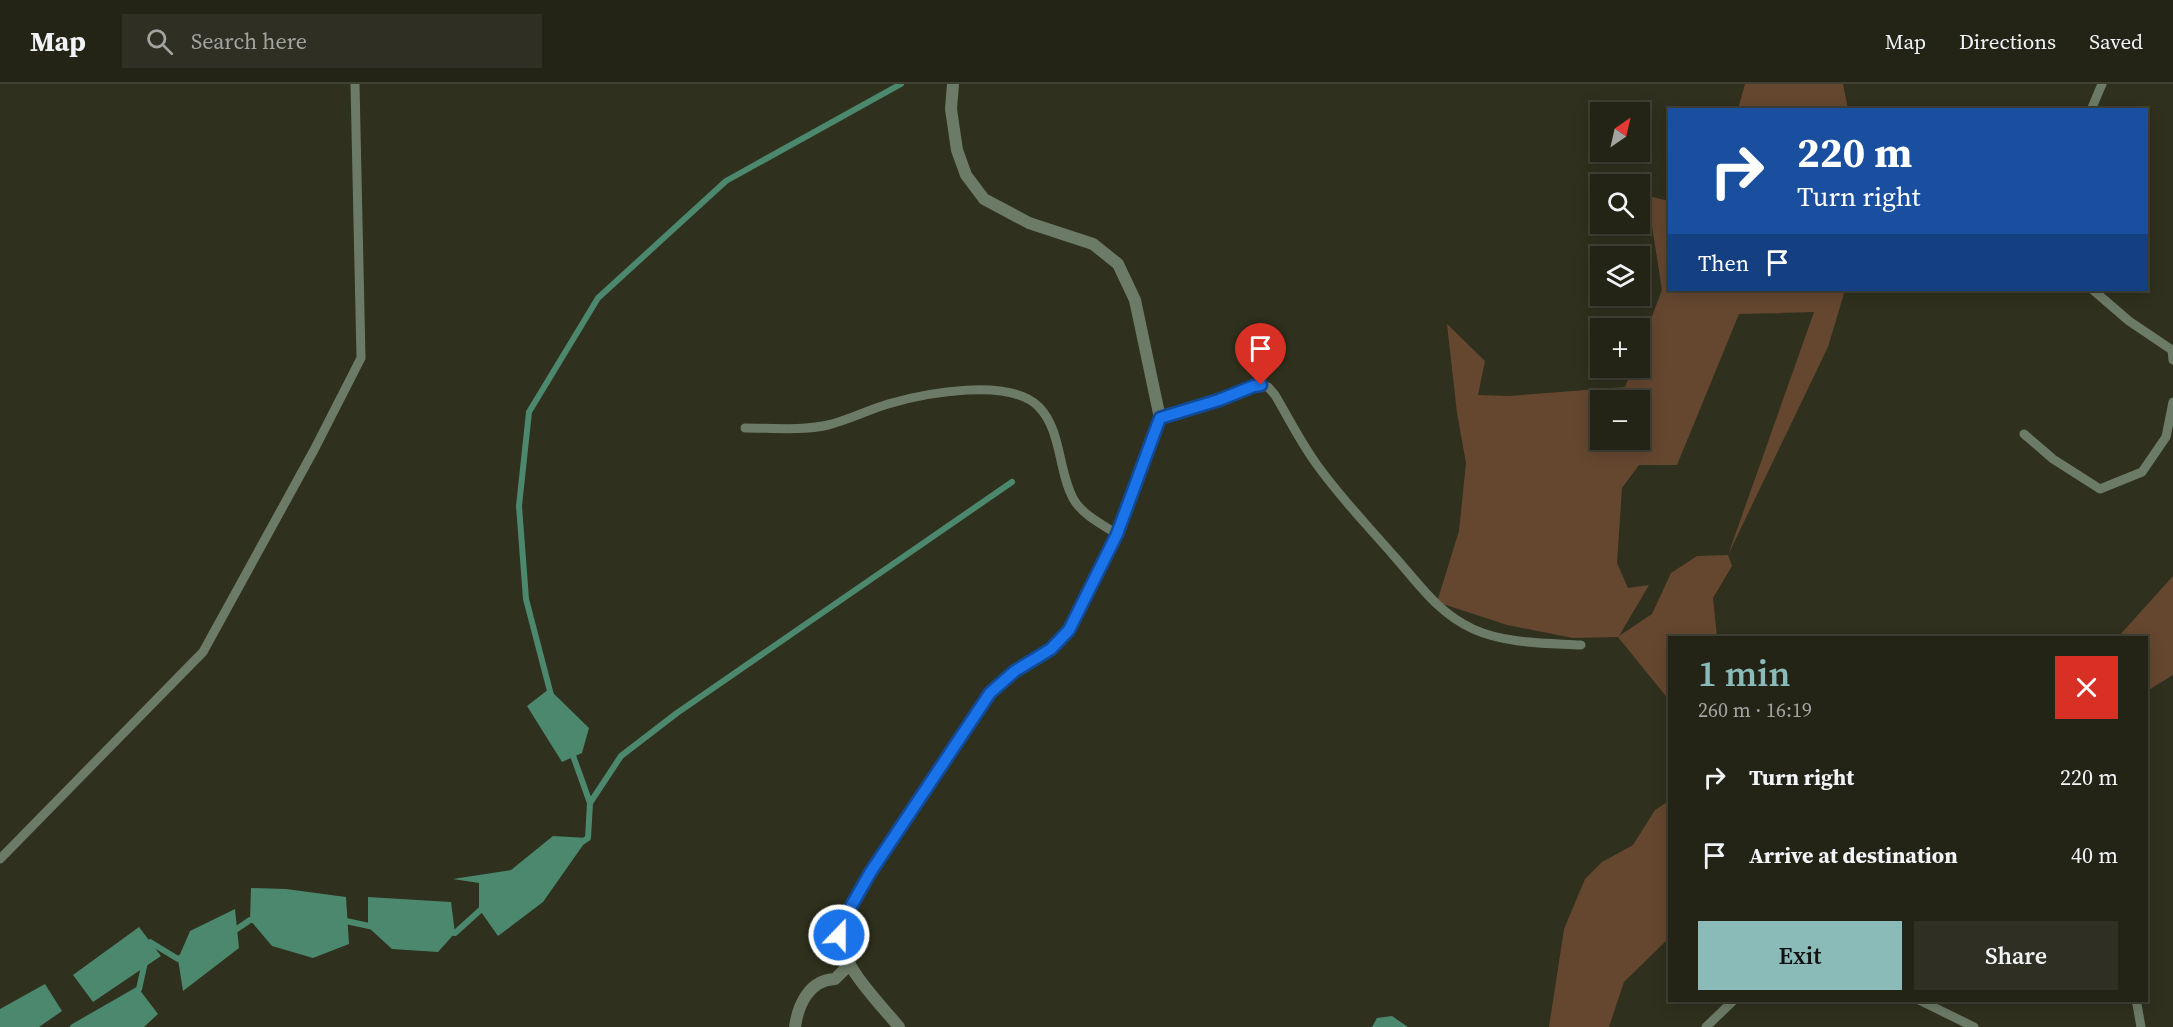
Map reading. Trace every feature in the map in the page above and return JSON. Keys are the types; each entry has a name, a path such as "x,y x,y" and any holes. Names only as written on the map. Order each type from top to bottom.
{"street":[{"path":"899,1027 855,973 841,947 839,935 841,924 870,873 990,693 1015,671 1051,649 1069,630 1117,534 1160,418 1135,300 1118,264 1093,244 1029,223 984,200 966,175 957,150 951,109 953,84"},
{"path":"795,1027 798,1010 807,993 815,984 840,976 850,964"}],"lane":[{"path":"0,859 203,652 314,450 361,357 355,84"},
{"path":"2092,108 2102,84"},
{"path":"2093,291 2129,321 2172,350 2173,360"},
{"path":"1160,418 1219,400 1254,386 1268,387 1315,461 1358,516 1429,598 1448,615 1475,630 1511,640 1581,645"},
{"path":"745,428 829,425 888,404 942,393 998,390 1022,396 1037,405 1049,420 1065,479 1075,501 1091,517 1117,534"},
{"path":"2024,434 2053,459 2100,489 2142,472 2166,437 2173,402"},
{"path":"1706,1027 1732,1002"},
{"path":"1923,1002 1974,1027"},
{"path":"2136,1002 2141,1027"}],"shaded area":[{"path":"1745,84 1843,84 1848,108 1738,108"},
{"path":"1650,196 1668,201 1668,291 1845,291 1828,347 1728,555 1732,566 1713,598 1717,636 1668,636 1668,699 1618,637 1573,638 1507,625 1437,602 1459,531 1466,463 1457,413 1447,324 1485,361 1478,395 1509,396 1625,387 1628,378 1650,378 1650,322 1662,290 1650,213","holes":["1814,312 1728,555 1697,556 1671,573 1652,614 1619,636 1649,585 1628,588 1617,563 1622,488 1639,465 1677,465 1739,314"]},
{"path":"2173,576 2173,675 2148,690 2148,636 2119,636"},
{"path":"549,689 589,728 582,753 562,762 527,706"},
{"path":"1668,802 1668,939 1624,982 1609,1027 1549,1027 1564,929 1585,879 1602,862 1633,845 1655,810"},
{"path":"553,836 588,838 543,902 498,936 479,909 479,883 453,879 511,870"},
{"path":"251,888 286,889 346,897 349,944 313,958 272,946 250,920"},
{"path":"368,897 451,902 455,933 438,952 392,949 368,927"},
{"path":"235,909 239,948 183,991 178,959 190,931"},
{"path":"139,927 161,956 93,1002 73,975"},
{"path":"45,984 62,1011 39,1027 0,1027 0,1009"},
{"path":"139,989 158,1014 144,1027 73,1027"},
{"path":"1392,1016 1408,1027 1372,1027 1377,1018"}],"waterway":[{"path":"551,695 526,599 519,506 529,412 598,298 726,181 901,84"},
{"path":"590,803 621,756 677,713 1012,482"},
{"path":"571,750 590,803 588,838 582,842"},
{"path":"447,932 455,933 486,905"},
{"path":"231,933 250,920 258,920"},
{"path":"341,920 374,927"},
{"path":"149,949 150,942 178,959 184,956"},
{"path":"73,1027 139,989 145,962"}],"route":[{"path":"839,935 841,924 870,873 990,693 1015,671 1051,649 1069,630 1117,534 1160,418 1261,385"}]}
